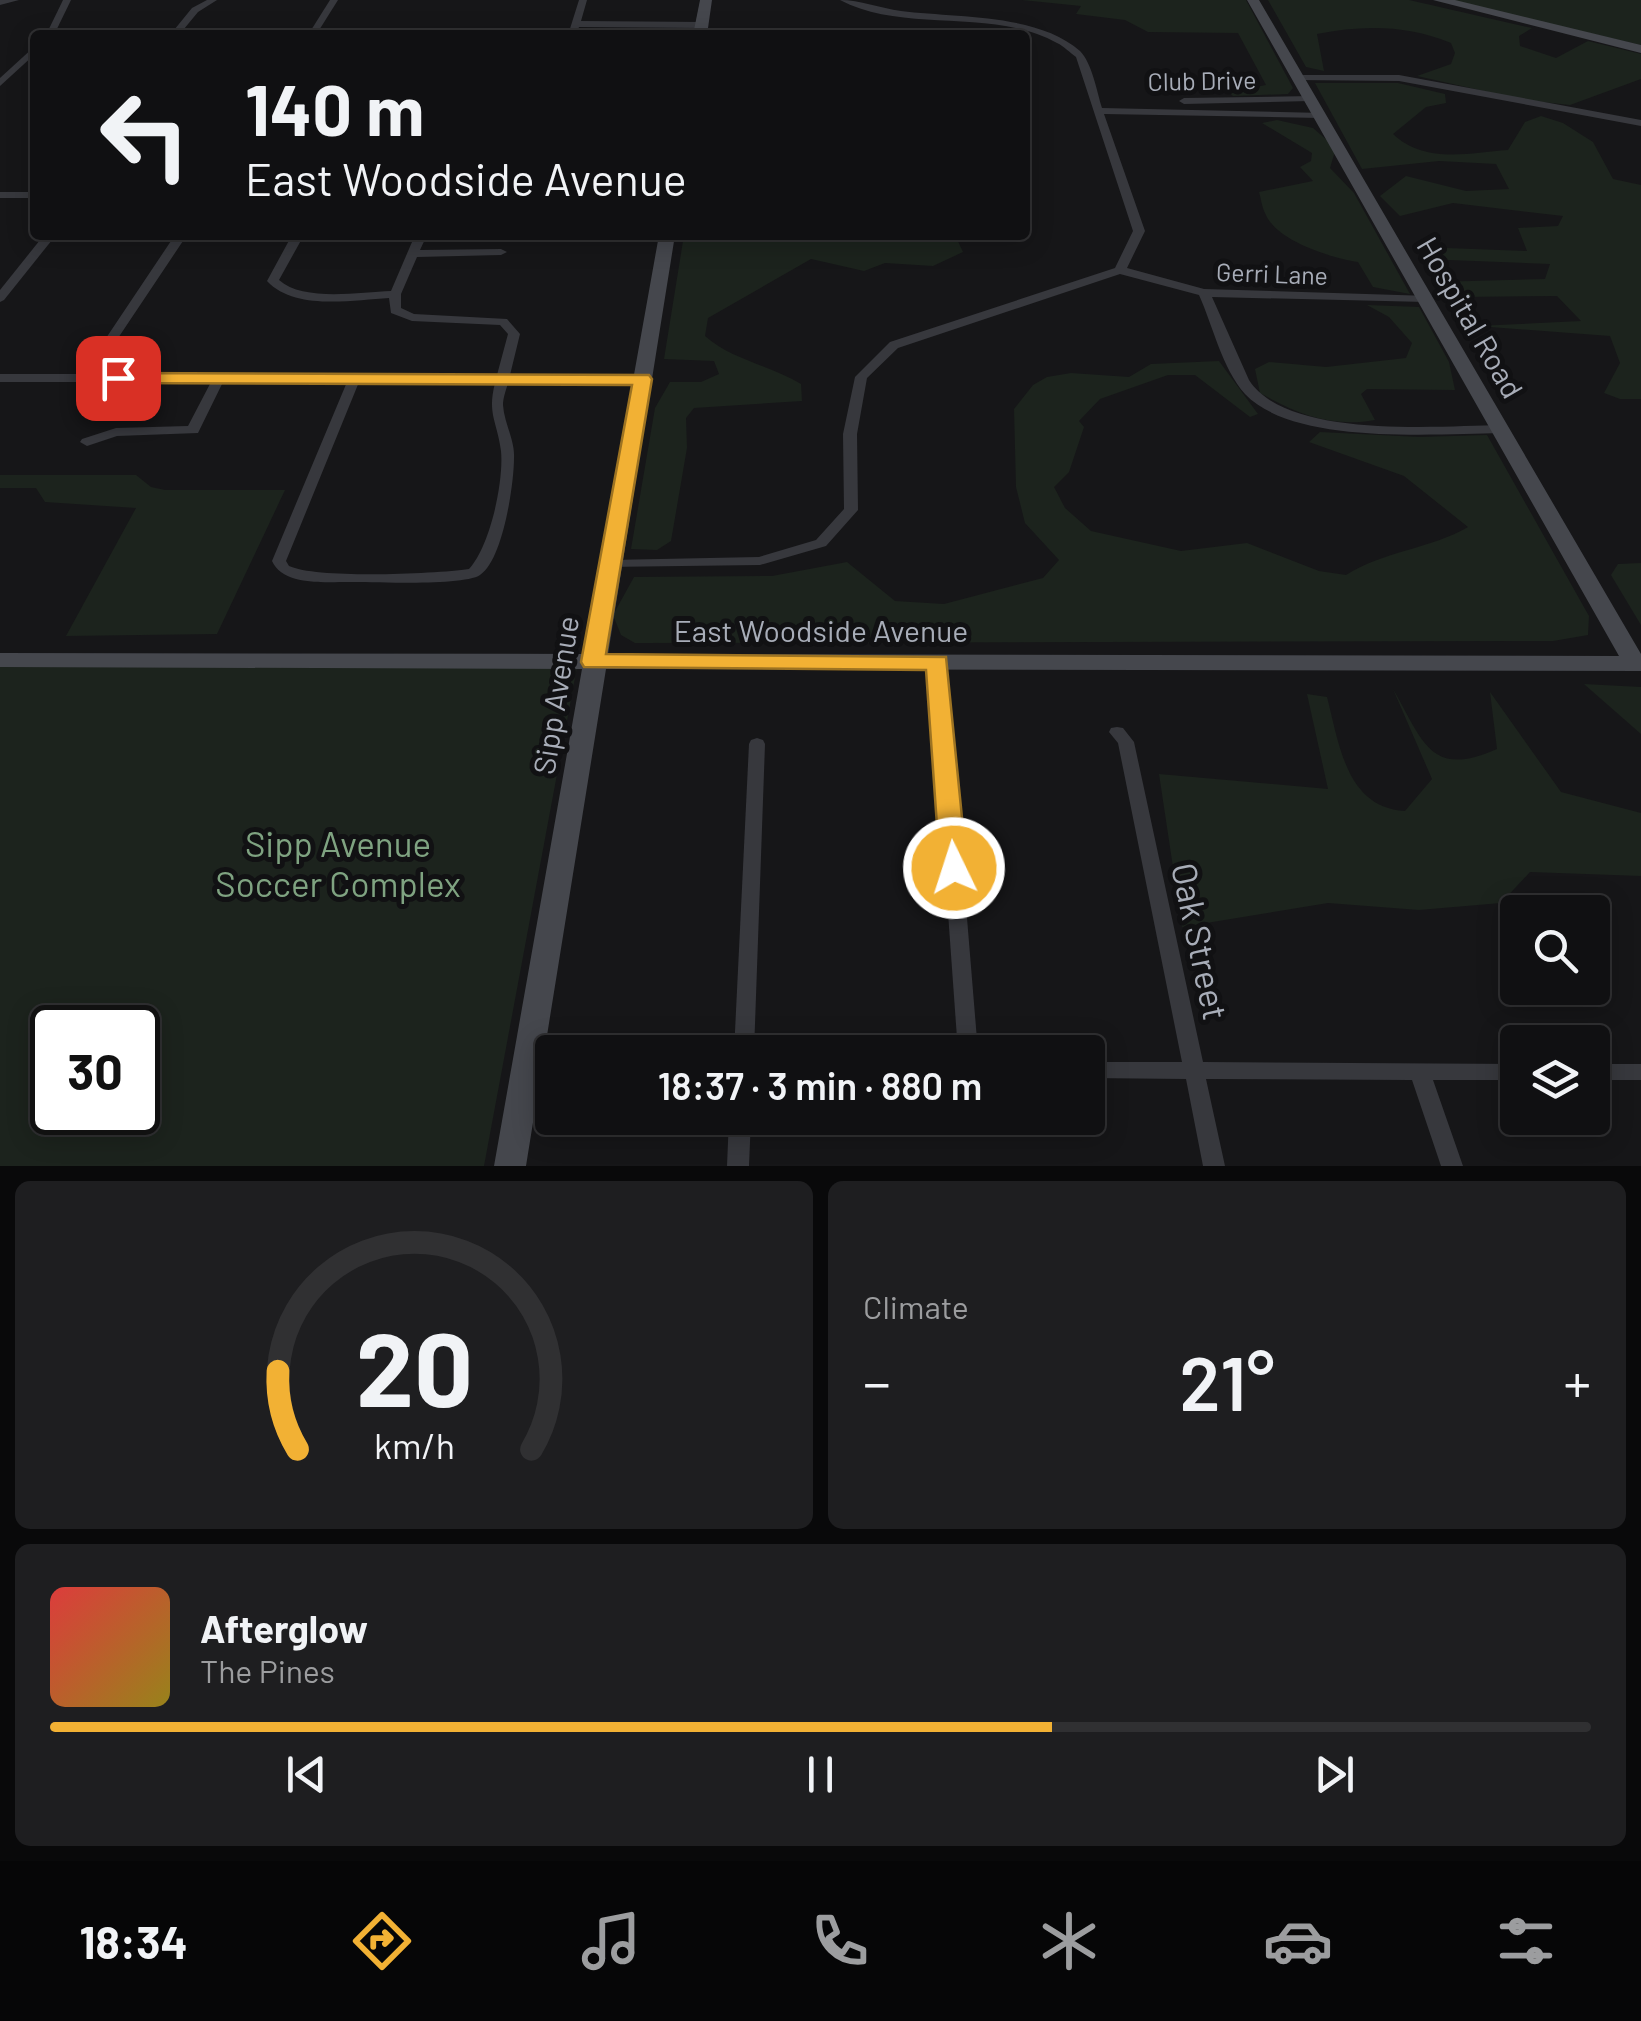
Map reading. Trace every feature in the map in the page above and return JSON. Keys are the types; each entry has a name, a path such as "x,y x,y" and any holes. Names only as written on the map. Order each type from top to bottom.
{"street":[{"path":"0,2 14,0"},
{"path":"52,30 67,0"},
{"path":"178,30 195,10 213,0"},
{"path":"315,30 334,0"},
{"path":"583,0 574,30 701,30 706,0"},
{"path":"844,0 897,13 1022,30"},
{"name":"Hospital Road","path":"1254,0 1638,664"},
{"path":"1438,0 1641,49"},
{"path":"610,564 760,561 821,543 851,510 850,434 861,377 894,345 1120,270 1140,231 1080,56 1068,44 1030,32"},
{"path":"0,83 30,54"},
{"path":"1298,78 1399,78 1641,123"},
{"name":"Club Drive","path":"1096,106 1310,98"},
{"path":"1096,106 1320,115"},
{"path":"0,195 30,195"},
{"path":"0,298 46,240"},
{"path":"85,379 178,240"},
{"path":"295,240 272,281 282,291 301,295 395,294"},
{"path":"354,380 279,561 287,572 454,576 480,568 494,538 507,474 508,454 496,402 514,334 512,328 490,319 402,314 395,310 395,294 419,240"},
{"name":"Sipp Avenue","path":"510,1166 665,240"},
{"path":"414,254 501,252"},
{"name":"Gerri Lane","path":"1120,270 1204,292 1426,298"},
{"path":"1204,292 1250,392 1282,412 1324,426 1501,429"},
{"path":"0,378 642,379"},
{"path":"87,442 116,432 193,430 219,378"},
{"name":"East Woodside Avenue","path":"0,660 1638,664"},
{"path":"938,662 967,1035"},
{"name":"Oak Street","path":"1117,732 1126,742 1214,1166"},
{"path":"745,1035 757,744"},
{"path":"1105,1070 1500,1072"},
{"path":"1420,1072 1452,1166"},
{"path":"1610,1072 1641,1073"},
{"path":"738,1166 739,1135"}],"green space":[{"path":"1022,0 1246,0 1293,88 1288,94 1233,96 1229,92 1266,85 1238,33 1148,32 1125,20 1076,14 1081,6"},
{"path":"1268,0 1409,0 1532,28 1519,36 1520,46 1556,58 1588,41 1641,54 1641,79 1570,105 1524,100 1417,76 1451,64 1455,53 1451,43 1385,28 1317,34 1324,71 1306,67"},
{"path":"1446,0 1641,0 1641,45"},
{"path":"1315,83 1398,83 1445,94 1446,103 1426,107 1393,134 1419,150 1433,153 1508,150 1525,122 1541,116 1563,123 1593,142 1613,179 1641,185 1641,399 1620,399 1604,393 1620,363 1610,336 1477,326 1581,321 1557,296 1459,297 1434,282 1545,279 1550,264 1423,259 1420,247 1527,251 1518,228 1558,226 1563,216 1453,203 1400,216 1380,196 1406,176 1466,191 1509,189 1496,164 1439,161 1362,169"},
{"path":"1277,120 1313,128 1336,148 1330,168 1354,193 1410,294 1373,287 1358,262 1306,247 1272,224 1259,192 1313,181 1300,167 1311,161 1312,153 1262,123"},
{"path":"683,240 957,240 963,252 933,266 885,263 864,271 811,259 708,318 705,336 727,351 801,384 802,401 694,408 686,418 687,448 671,541 657,550 631,549 655,408 670,382 701,382 719,374 714,361 664,359"},
{"path":"1367,305 1419,307 1449,362 1455,390 1367,389 1361,394 1375,420 1359,422 1315,417 1260,393 1255,369 1269,362 1326,367 1406,358 1412,343 1389,317"},
{"path":"1219,361 1258,414 1250,417 1195,375 1168,375 1100,399 1079,421 1084,427 1069,472 1054,487 1065,508 1091,531 1181,551 1247,543 1319,571 1346,575 1468,527 1404,476 1309,442 1320,432 1419,437 1487,435 1589,616 1588,635 1553,641 635,643 621,635 613,615 634,577 772,576 847,562 895,601 944,604 1043,578 1059,560 1025,523 1016,487 1014,409 1033,385 1047,377 1071,373 1129,377 1151,364"},
{"path":"0,475 136,475 151,487 165,490 285,490 217,634 66,636 136,508 45,502 36,488 0,488"},
{"path":"1641,563 1641,625 1611,575 1618,564"},
{"name":"Sipp Avenue Soccer Complex","path":"0,667 577,667 484,1166 0,1166"},
{"path":"1584,684 1641,687 1641,734"},
{"path":"1393,689 1421,739 1443,757 1457,760 1497,749 1490,692 1561,792 1641,813 1641,876 1530,872 1508,895 1500,895 1500,903 1419,910 1328,903 1182,927 1159,774 1328,789 1307,694 1327,697 1348,770 1370,798 1385,807 1405,811 1432,779"}],"route":[{"path":"118,378 642,379 593,662 938,662 954,868"}]}
